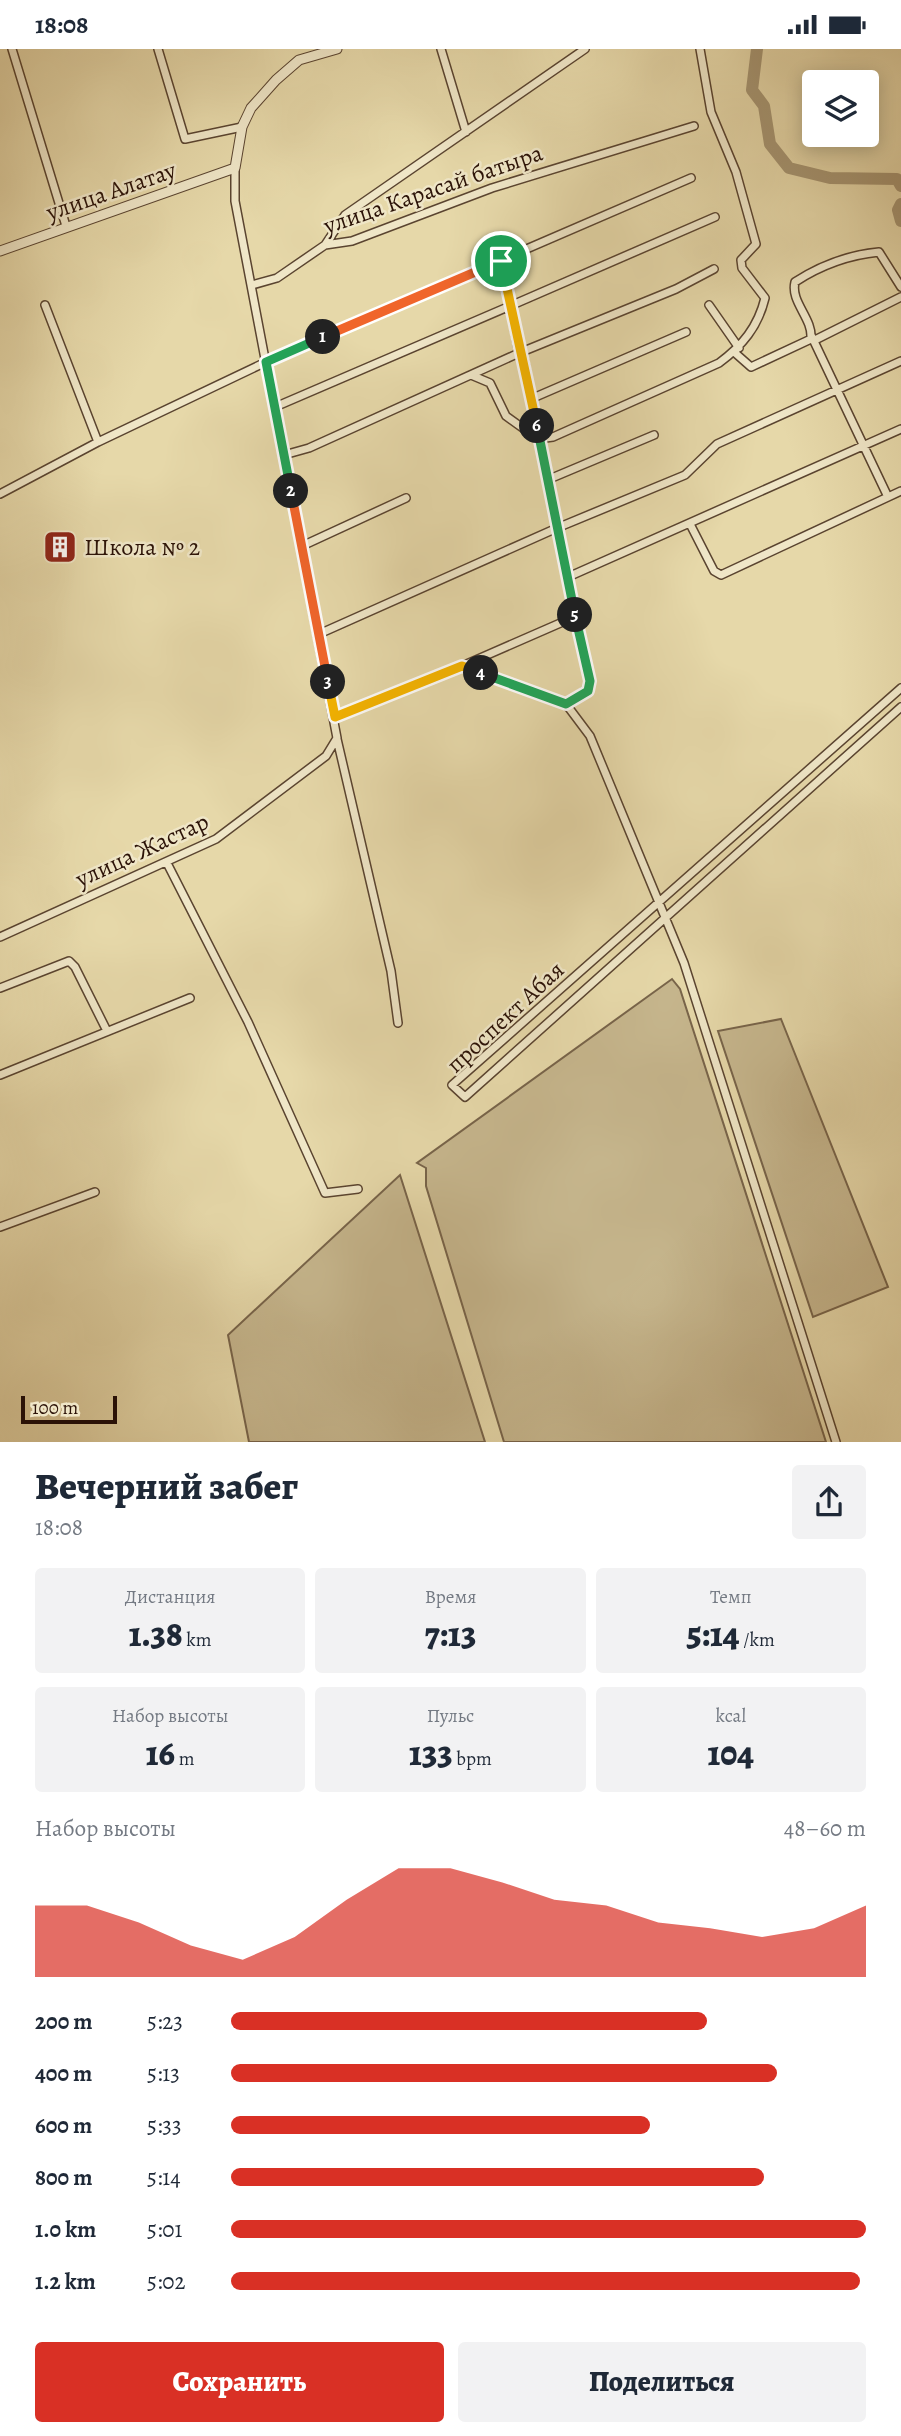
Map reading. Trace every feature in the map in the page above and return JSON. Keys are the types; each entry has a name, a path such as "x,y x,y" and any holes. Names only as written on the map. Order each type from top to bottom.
{"street":[{"path":"12,49 66,226"},
{"path":"158,49 185,139 242,127"},
{"path":"296,49 299,60"},
{"path":"337,49 299,60 276,79 251,108 242,127 235,168 235,201 337,738 391,971 398,1023"},
{"path":"441,49 466,132"},
{"path":"325,245 345,215 585,49"},
{"path":"471,375 490,383 506,416 538,439 553,436 719,363 737,350 760,318 765,298 742,268 741,260 756,244 736,172 711,112 700,49"},
{"name":"улица Карасай батыра","path":"252,285 277,278 325,245 352,241 492,188 694,126"},
{"name":"улица Алатау","path":"0,251 235,168"},
{"path":"0,494 98,442 266,362 691,178"},
{"path":"275,407 715,217"},
{"path":"888,497 793,290 795,282 808,273 856,254 879,252 901,287"},
{"path":"501,261 519,353 524,359 533,398 538,439 590,687 566,704"},
{"path":"284,455 309,448 519,353 676,289 715,269"},
{"path":"709,305 751,367 901,297"},
{"path":"45,305 98,442"},
{"path":"533,398 687,333"},
{"path":"319,633 685,475 717,444 901,361"},
{"path":"568,577 901,429"},
{"path":"547,480 654,435"},
{"path":"690,524 714,571 721,575 901,491"},
{"path":"302,546 406,498"},
{"path":"335,717 565,621 577,623"},
{"path":"462,666 566,704 597,746 662,902 704,1024 836,1442"},
{"name":"проспект Абая","path":"901,688 452,1085 465,1097 901,707"},
{"name":"улица Жастар","path":"0,937 216,839 326,756 337,738"},
{"path":"167,863 248,1022 326,1193 358,1189"},
{"path":"0,988 69,961 75,967 107,1031"},
{"path":"0,1075 190,998"},
{"path":"0,1227 94,1192"}],"shaded area":[{"path":"672,979 680,989 826,1442 504,1442 426,1186 426,1168 417,1163"},
{"path":"781,1019 888,1287 813,1317 718,1031"},
{"path":"400,1175 485,1442 249,1442 228,1335"}],"waterway":[{"path":"757,49 752,90 764,106 770,144 789,168 830,178 897,179 901,186"},
{"path":"901,204 898,210 901,221"}],"place":[{"name":"Школа № 2","path":"60,547"}],"route":[{"path":"501,261 519,353 524,359 533,398 538,439 590,687 588,691 566,704 557,703 462,666 335,717 266,362 501,261"}]}
